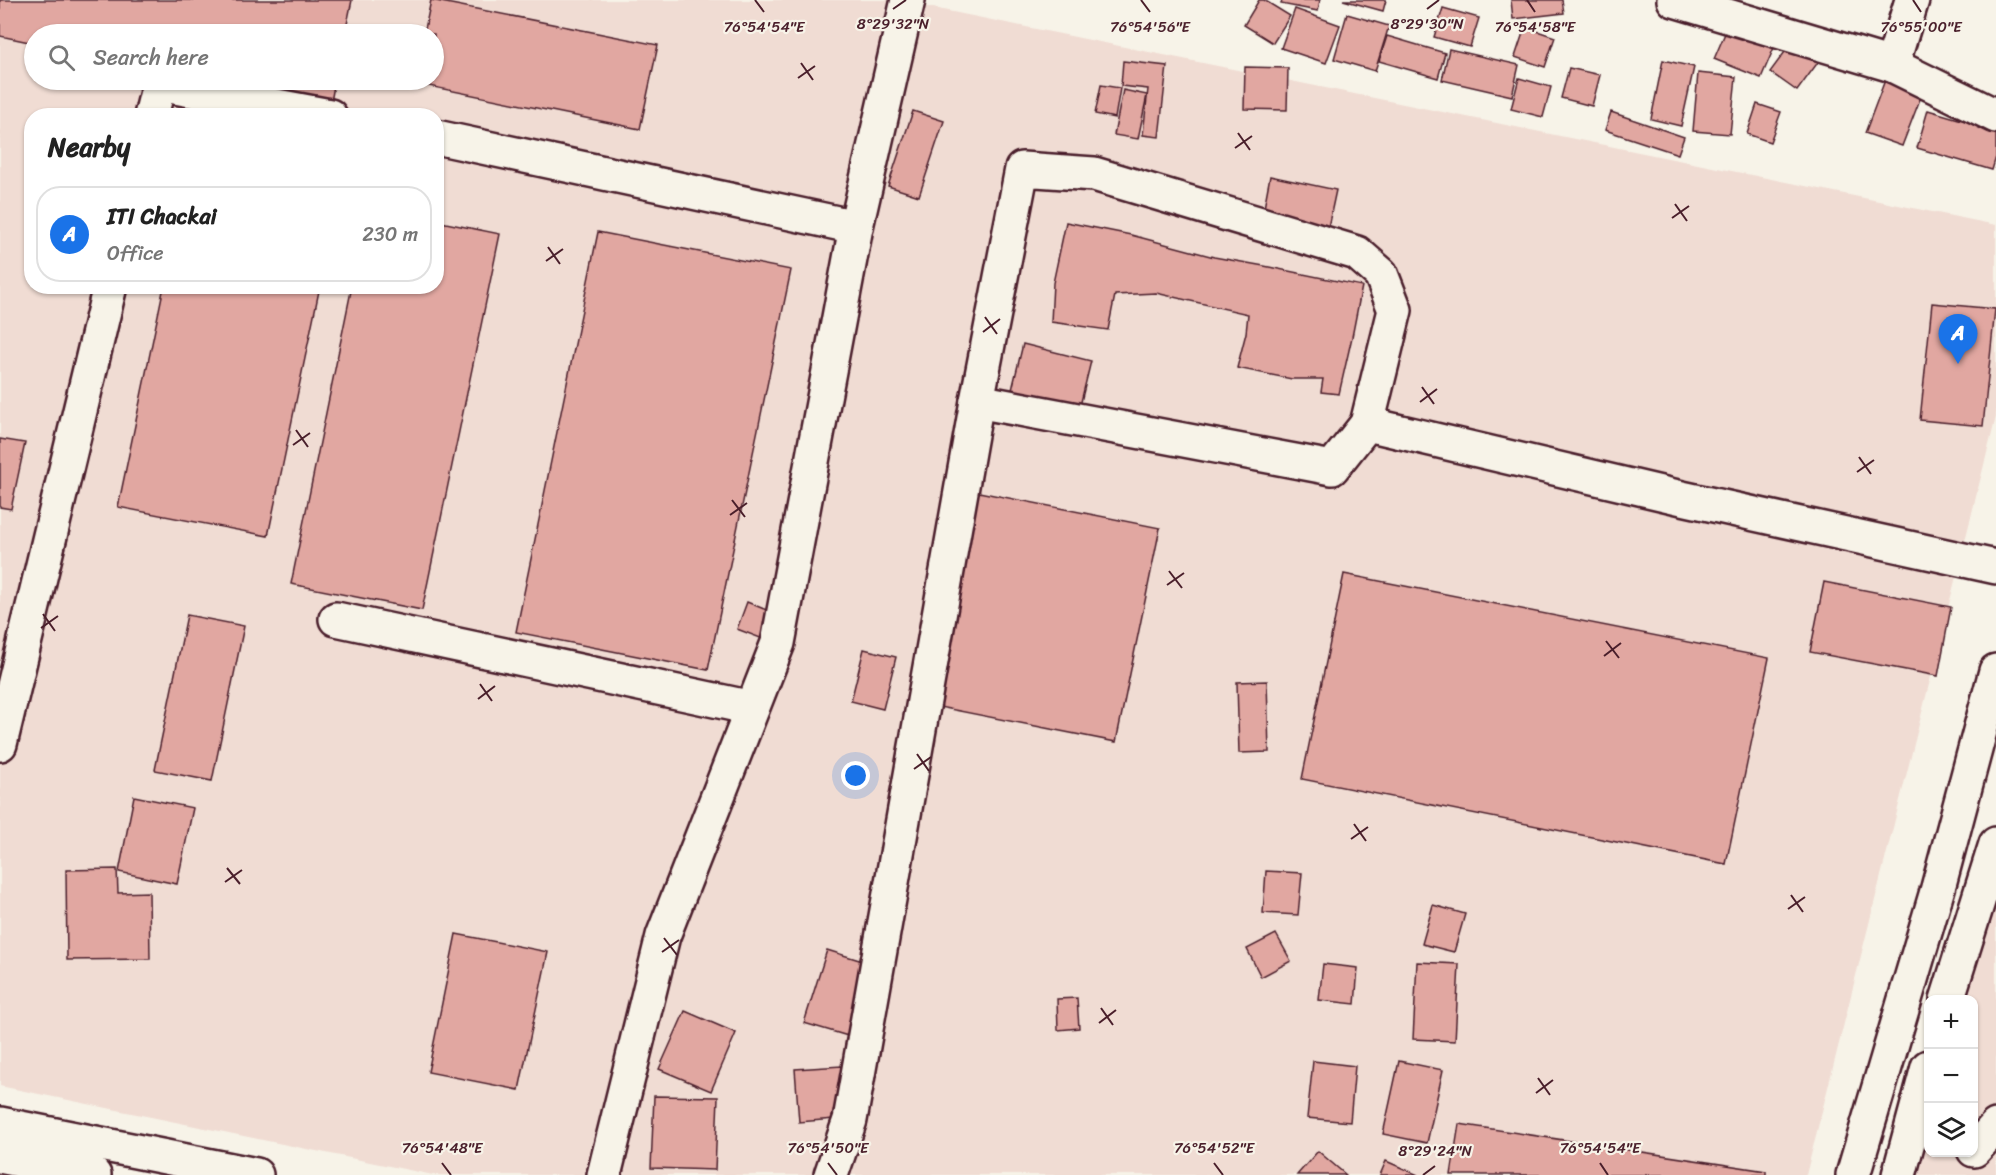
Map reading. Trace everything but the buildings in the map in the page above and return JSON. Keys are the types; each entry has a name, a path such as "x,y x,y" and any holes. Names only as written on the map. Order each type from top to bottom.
{"street":[{"path":"604,1175 663,936 778,643 856,227 908,0"},
{"path":"1674,0 1892,65 1996,116"},
{"path":"1892,65 1912,0"},
{"path":"153,108 158,90"},
{"path":"191,90 287,108"},
{"path":"444,139 856,227"},
{"path":"831,1175 850,1120 976,401 1022,169 1094,174 1357,253 1381,274 1395,309 1367,424 1332,468 976,401"},
{"path":"0,744 108,294"},
{"path":"1367,424 1682,498 1996,567"},
{"path":"336,619 752,708"},
{"path":"1852,1175 1938,888 1996,671"},
{"path":"1948,995 1996,844"},
{"path":"1899,1175 1924,1085"},
{"path":"0,1124 256,1175"},
{"path":"1978,1145 1996,1126"},
{"path":"0,1156 94,1175"},
{"path":"1961,1175 1969,1157"}],"shaded area":[{"path":"0,0 894,0 1996,225 1996,417 1806,1175 433,1175 0,1086"},
{"path":"1996,892 1996,1175 1902,1175 1924,1109 1924,1157 1978,1157 1978,995 1962,995"}],"place":[{"name":"ITI Chackai","path":"1958,364"}]}
